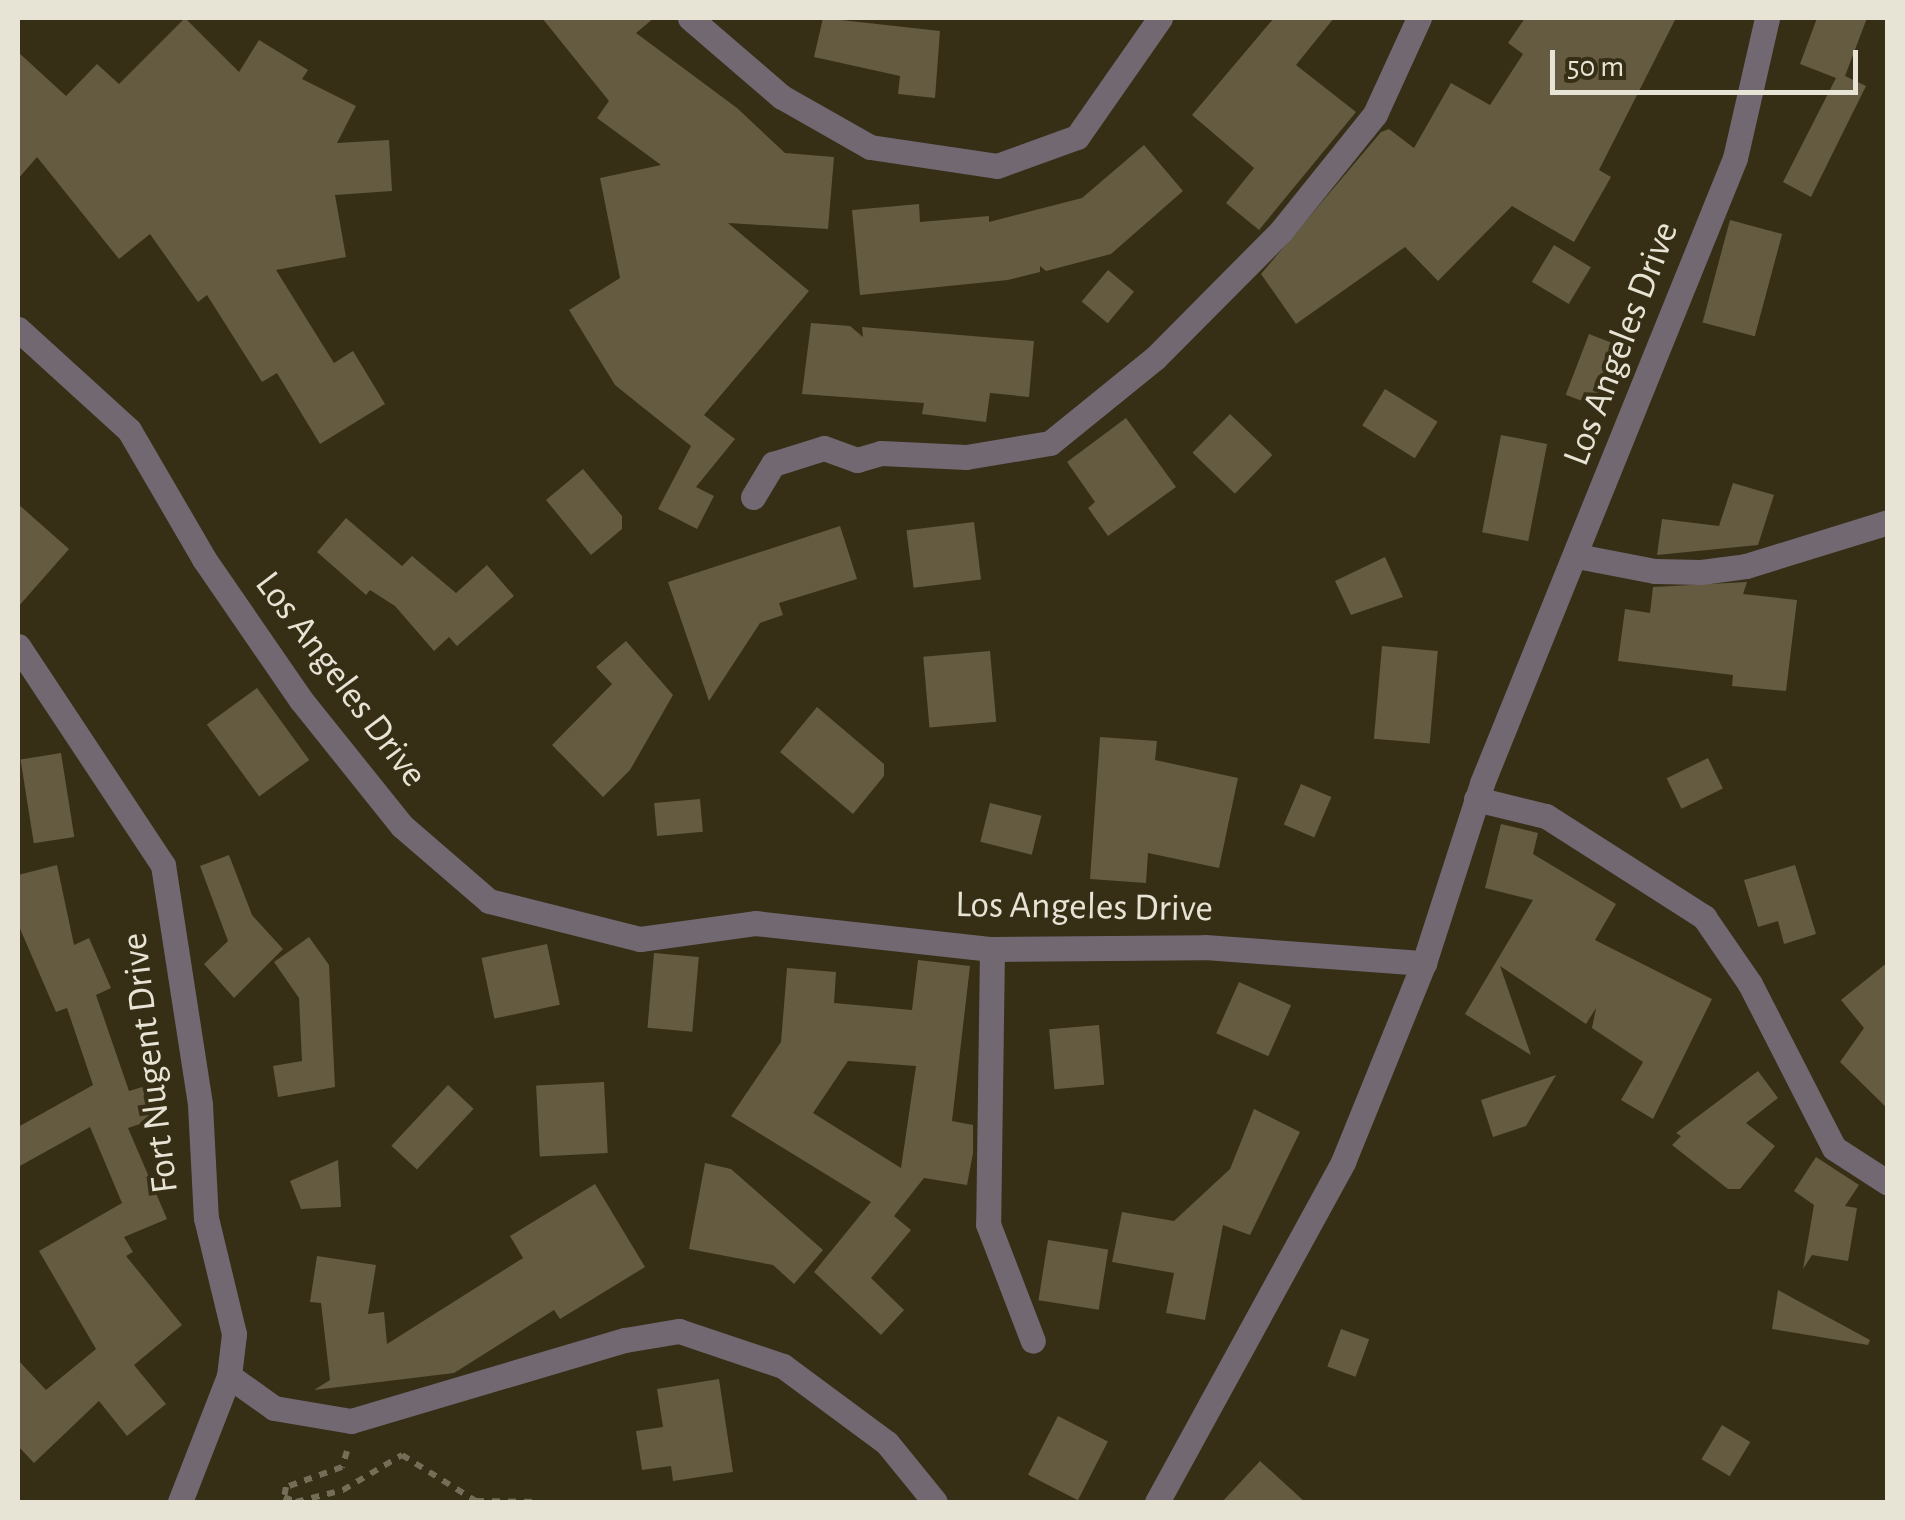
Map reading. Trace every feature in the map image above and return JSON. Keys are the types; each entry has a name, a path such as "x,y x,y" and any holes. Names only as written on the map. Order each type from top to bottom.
{"street":[{"path":"690,18 782,97 870,147 997,166 1077,137 1160,18"},
{"path":"754,497 772,464 824,448 857,460 881,452 966,457 1050,443 1154,358 1281,231 1375,114 1419,18"},
{"name":"Los Angeles Drive","path":"18,329 129,430 204,559 301,700 402,826 489,901 640,939 755,923 992,949 1205,947 1424,963 1476,799 1735,158 1768,18"},
{"path":"1577,556 1656,571 1701,572 1746,566 1888,522"},
{"name":"Fort Nugent Drive","path":"18,646 164,865 200,1105 206,1218 234,1334 229,1376 180,1502"},
{"path":"1476,799 1546,816 1704,917 1750,984 1834,1148 1888,1183"},
{"path":"992,949 988,1224 1032,1340"},
{"path":"1157,1502 1342,1162 1424,963"},
{"path":"229,1376 274,1408 351,1421 625,1340 679,1330 783,1366 887,1442 935,1502"}],"path":[{"path":"351,1421 342,1467 286,1487 287,1500 343,1490 402,1455 476,1501 537,1502"}],"building":[{"path":"185,18 239,72 259,40 308,70 302,79 356,106 337,143 389,140 392,191 335,195 346,257 276,270 334,363 353,351 385,404 320,444 277,373 262,382 207,295 198,302 150,234 119,259 37,157 18,179 18,52 66,96 97,64 119,84"},
{"path":"542,18 654,18 636,33 737,108 785,153 834,157 828,229 728,223 809,291 704,415 735,439 696,487 714,496 697,529 658,509 691,446 615,385 569,310 620,278 600,178 661,165 597,118 609,101"},
{"path":"823,18 940,31 935,98 898,94 900,76 814,57"},
{"path":"1274,18 1334,18 1296,65 1356,112 1259,230 1226,203 1254,168 1192,115"},
{"path":"1525,18 1676,18 1599,170 1611,177 1574,242 1512,206 1438,281 1405,247 1296,324 1261,274 1381,132 1389,129 1414,148 1451,83 1490,105 1523,54 1508,43"},
{"path":"1817,18 1867,18 1845,76 1866,86 1811,197 1783,182 1836,78 1800,64"},
{"path":"1144,145 1183,191 1111,254 1046,271 1040,266 1040,272 1008,280 860,295 852,210 919,204 920,222 989,216 989,222 1082,198"},
{"path":"1730,220 1782,234 1755,336 1703,322"},
{"path":"1554,245 1591,267 1569,304 1532,282"},
{"path":"1108,270 1134,292 1108,323 1082,301"},
{"path":"811,323 850,326 863,337 862,327 1034,341 1029,397 990,393 986,422 922,414 924,403 802,394"},
{"path":"1589,334 1625,348 1602,409 1566,395"},
{"path":"1385,389 1438,422 1415,458 1362,425"},
{"path":"1230,414 1272,455 1235,494 1192,453"},
{"path":"1126,418 1176,487 1108,536 1088,508 1095,502 1067,462"},
{"path":"1501,435 1547,444 1528,541 1482,532"},
{"path":"583,469 622,516 622,529 591,555 546,500"},
{"path":"1733,483 1774,495 1758,545 1657,555 1662,519 1719,526"},
{"path":"18,504 69,549 18,607"},
{"path":"346,518 402,566 412,556 456,593 487,565 514,596 457,646 449,637 434,651 395,606 370,590 366,595 317,552"},
{"path":"974,522 981,580 914,588 907,530"},
{"path":"840,526 857,579 779,603 783,615 760,623 709,701 668,582"},
{"path":"1385,557 1403,597 1351,615 1335,581"},
{"path":"1747,582 1743,594 1797,600 1786,691 1732,686 1733,675 1618,661 1625,609 1650,613 1653,587"},
{"path":"626,641 673,695 630,770 603,797 552,745 612,684 596,667"},
{"path":"1382,646 1438,651 1430,744 1374,739"},
{"path":"990,651 996,722 929,728 923,657"},
{"path":"257,688 309,760 259,796 207,724"},
{"path":"817,707 884,764 884,776 853,814 780,752"},
{"path":"1100,737 1157,741 1155,760 1238,778 1219,868 1148,853 1146,883 1090,879"},
{"path":"61,753 74,837 34,843 21,759"},
{"path":"1708,758 1723,789 1682,809 1667,778"},
{"path":"1301,784 1331,797 1314,837 1284,825"},
{"path":"700,799 703,832 657,836 654,803"},
{"path":"990,803 1041,816 1032,855 980,842"},
{"path":"1501,824 1538,833 1533,854 1616,904 1595,940 1712,999 1653,1119 1621,1100 1643,1062 1592,1028 1596,1008 1586,1024 1500,966 1531,1055 1465,1014 1533,900 1485,888"},
{"path":"229,855 252,915 283,949 234,998 204,964 228,941 200,866"},
{"path":"57,865 74,945 89,938 111,988 96,995 129,1091 149,1085 161,1117 128,1128 167,1219 124,1237 133,1252 126,1256 182,1325 134,1365 166,1404 127,1436 99,1401 34,1463 18,1446 18,1360 46,1390 96,1349 39,1251 122,1203 90,1127 18,1167 18,1127 93,1085 67,1008 56,1012 18,924 18,875"},
{"path":"1795,865 1816,934 1784,944 1778,921 1758,927 1744,880"},
{"path":"309,937 329,965 335,1087 278,1097 273,1066 302,1061 299,998 274,962"},
{"path":"547,944 560,1005 494,1019 481,958"},
{"path":"654,953 699,957 692,1032 647,1028"},
{"path":"918,960 970,966 952,1121 973,1125 973,1153 967,1185 924,1178 894,1216 911,1230 871,1278 904,1310 881,1335 814,1272 871,1202 731,1116 781,1042 787,968 836,972 834,1003 912,1010","holes":["848,1061 916,1066 901,1168 813,1113"]},
{"path":"1888,962 1888,1109 1840,1062 1864,1028 1841,1000"},
{"path":"1239,982 1291,1005 1268,1056 1216,1033"},
{"path":"1099,1025 1104,1085 1054,1089 1049,1029"},
{"path":"1758,1071 1778,1098 1746,1123 1775,1146 1740,1189 1728,1189 1672,1145 1681,1136 1676,1133"},
{"path":"1556,1075 1526,1126 1493,1137 1481,1100"},
{"path":"604,1082 608,1153 540,1156 536,1086"},
{"path":"448,1085 474,1109 417,1170 391,1146"},
{"path":"1254,1109 1300,1132 1250,1235 1223,1225 1205,1320 1166,1313 1174,1273 1112,1262 1122,1212 1174,1221 1230,1169"},
{"path":"1816,1157 1859,1185 1845,1206 1857,1208 1848,1261 1812,1255 1803,1269 1814,1205 1794,1191"},
{"path":"338,1160 341,1207 301,1209 290,1181"},
{"path":"705,1163 731,1169 823,1250 794,1284 773,1265 689,1249"},
{"path":"595,1184 645,1267 560,1319 554,1310 454,1373 314,1390 330,1380 321,1303 310,1302 317,1256 376,1265 368,1314 384,1312 387,1344 523,1258 510,1236"},
{"path":"1048,1240 1108,1250 1099,1310 1038,1300"},
{"path":"1778,1290 1870,1340 1868,1345 1772,1329"},
{"path":"1341,1329 1369,1339 1356,1377 1327,1367"},
{"path":"719,1379 733,1472 673,1481 671,1466 642,1470 636,1431 663,1427 657,1389"},
{"path":"1058,1416 1108,1441 1078,1500 1028,1475"},
{"path":"1722,1425 1750,1442 1730,1476 1701,1459"},
{"path":"1260,1461 1305,1502 1222,1502"}]}
